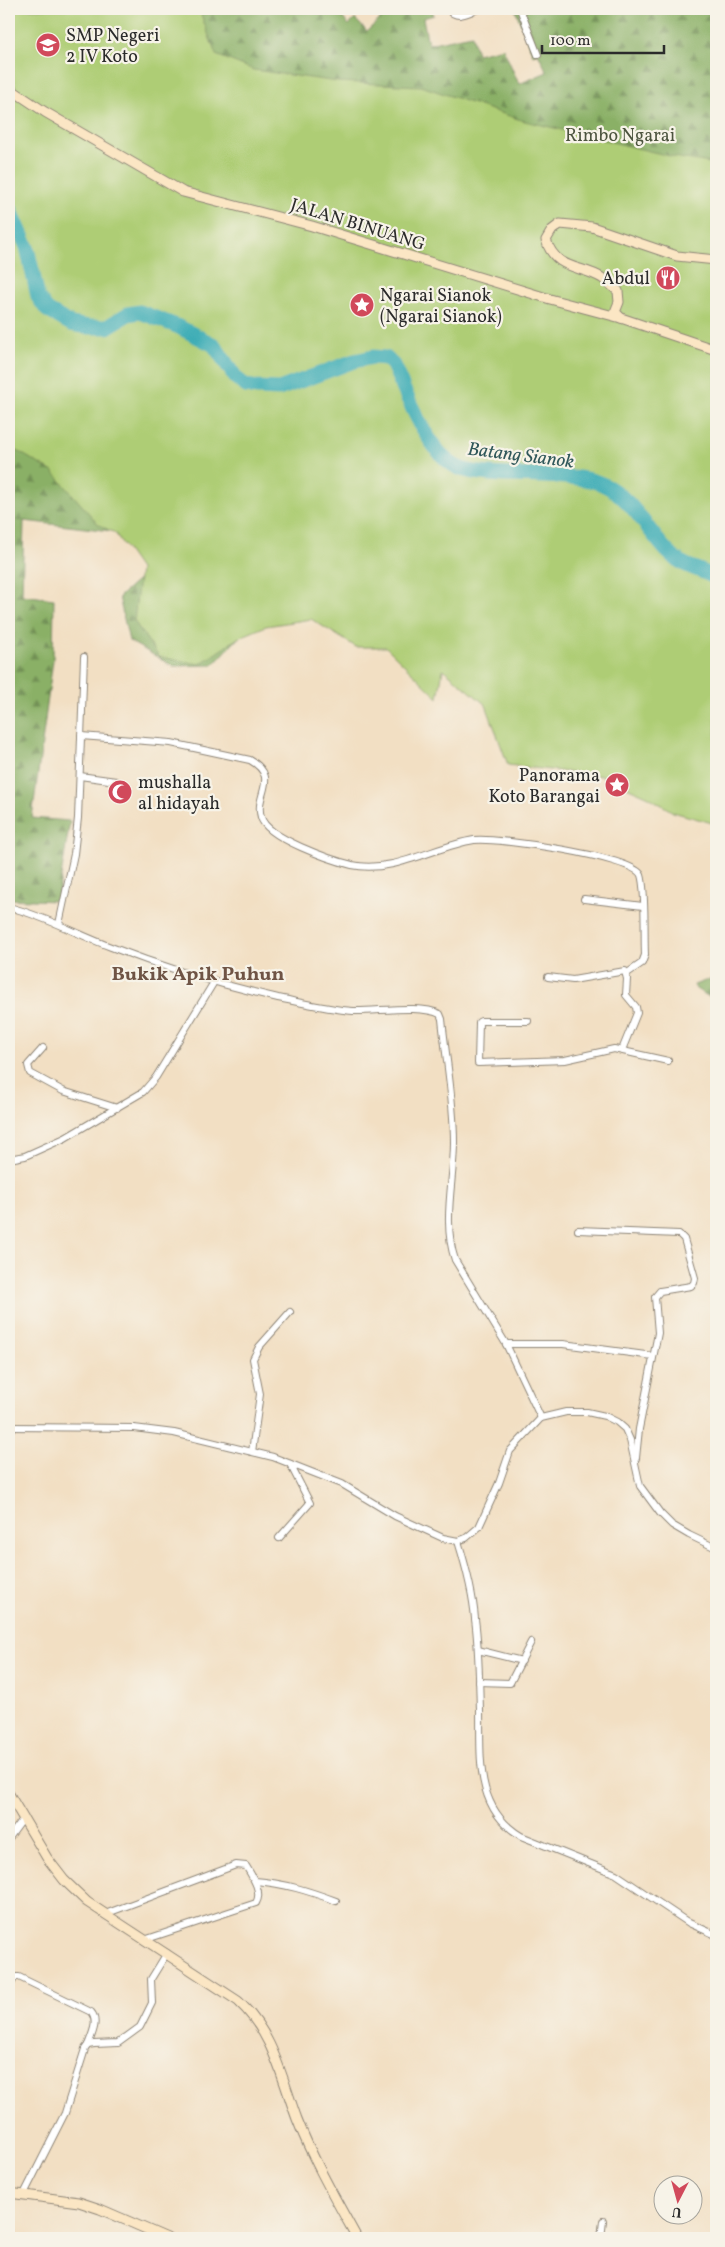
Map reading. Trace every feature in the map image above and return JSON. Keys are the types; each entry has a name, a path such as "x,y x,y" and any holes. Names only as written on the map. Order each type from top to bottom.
{"street":[{"path":"448,9 452,14 458,15 478,9"},
{"path":"520,9 538,55"},
{"name":"JALAN BINUANG","path":"9,88 77,131 183,192 312,226 550,299 621,318 716,350"},
{"path":"621,318 616,312 619,302 618,291 601,277 572,268 549,249 546,240 552,230 560,224 592,227 677,256 716,260"},
{"path":"59,924 74,854 80,776 84,657"},
{"path":"81,736 171,743 250,760 264,772 266,780 260,809 265,826 284,840 353,865 388,864 476,840 506,842 593,855 632,866 638,870 641,876 645,955 642,963 626,974"},
{"path":"80,776 116,781"},
{"path":"584,899 644,906"},
{"path":"9,907 59,924 135,956 214,982 331,1008 354,1011 423,1010 440,1014 454,1122 448,1230 451,1249 455,1260 506,1344 541,1418"},
{"path":"548,977 573,980 620,970 625,971 626,995 636,1007 637,1013 622,1050"},
{"path":"9,1159 25,1156 44,1148 143,1092 156,1078 214,982"},
{"path":"528,1021 481,1020 479,1022 478,1062 565,1060 605,1049 622,1050 668,1061"},
{"path":"43,1048 28,1065 30,1073 63,1092 117,1108"},
{"path":"578,1230 679,1234 684,1239 695,1278 691,1286 660,1292 655,1297 658,1333 639,1429 635,1467"},
{"path":"252,1452 260,1394 253,1359 259,1347 290,1312"},
{"path":"506,1344 563,1344 653,1356"},
{"path":"9,1427 134,1428 174,1433 252,1452 342,1484 395,1516 443,1538 458,1541 466,1538 479,1527 499,1483 510,1451 541,1418 566,1412 587,1412 605,1416 625,1430 630,1440 640,1486 660,1513 672,1525 689,1536 716,1548"},
{"path":"278,1538 310,1503 290,1464"},
{"path":"458,1541 470,1581 478,1650 482,1777 496,1815 507,1827 520,1836 616,1874 689,1923 716,1935"},
{"path":"479,1682 510,1683 531,1642"},
{"path":"478,1650 522,1661"},
{"path":"9,1794 23,1819 64,1880 87,1902 147,1939 238,2001 258,2022 282,2070 302,2131 357,2238"},
{"path":"9,1838 23,1819"},
{"path":"105,1914 239,1864 246,1866 255,1881 259,1897 253,1906 147,1939"},
{"path":"255,1881 303,1889 336,1901"},
{"path":"88,2045 118,2043 140,2027 152,2003 151,1980 167,1953"},
{"path":"9,1987 15,1977 19,1977 91,2012 95,2022 65,2113 24,2194"},
{"path":"9,2193 63,2199 100,2209 167,2238"},
{"path":"601,2238 603,2221"}],"green space":[{"name":"Ngarai Sianok (Ngarai Sianok)","path":"9,9 199,9 216,55 254,70 338,82 421,86 521,120 674,157 716,164 716,824 673,812 649,797 602,776 508,765 486,705 443,669 438,698 386,647 356,647 311,619 266,626 238,638 200,664 159,657 134,621 140,569 115,533 99,525 53,472 9,446"},
{"name":"Rimbo Ngarai","path":"73,9 349,9 341,16 349,25 355,19 367,31 388,12 386,9 431,9 434,15 423,18 428,44 472,35 477,54 503,48 519,84 547,72 538,53 533,55 515,9 716,9 716,250"},
{"path":"9,358 517,697 342,619 297,615 243,633 213,665 173,666 129,641 119,597 144,575 120,532 24,521 22,595 54,599 53,660 32,818 70,821 57,901 9,899"},
{"path":"716,977 716,1001 696,989 694,985"}],"waterway":[{"name":"Batang Sianok","path":"9,206 27,247 38,297 47,310 71,324 88,327 107,327 128,314 140,312 179,327 214,345 236,378 246,386 257,388 279,389 354,361 373,357 386,358 393,365 428,438 448,461 467,471 499,475 573,477 602,484 613,490 630,505 659,542 678,561 716,578"}],"place":[{"name":"SMP Negeri 2 IV Koto","path":"48,45"},
{"name":"Abdul","path":"668,278"},
{"name":"Ngarai Sianok (Ngarai Sianok)","path":"362,305"},
{"name":"Panorama Koto Barangai","path":"617,785"},
{"name":"mushalla al hidayah","path":"120,792"}],"district":[{"name":"Bukik Apik Puhun","path":"198,973"}]}
